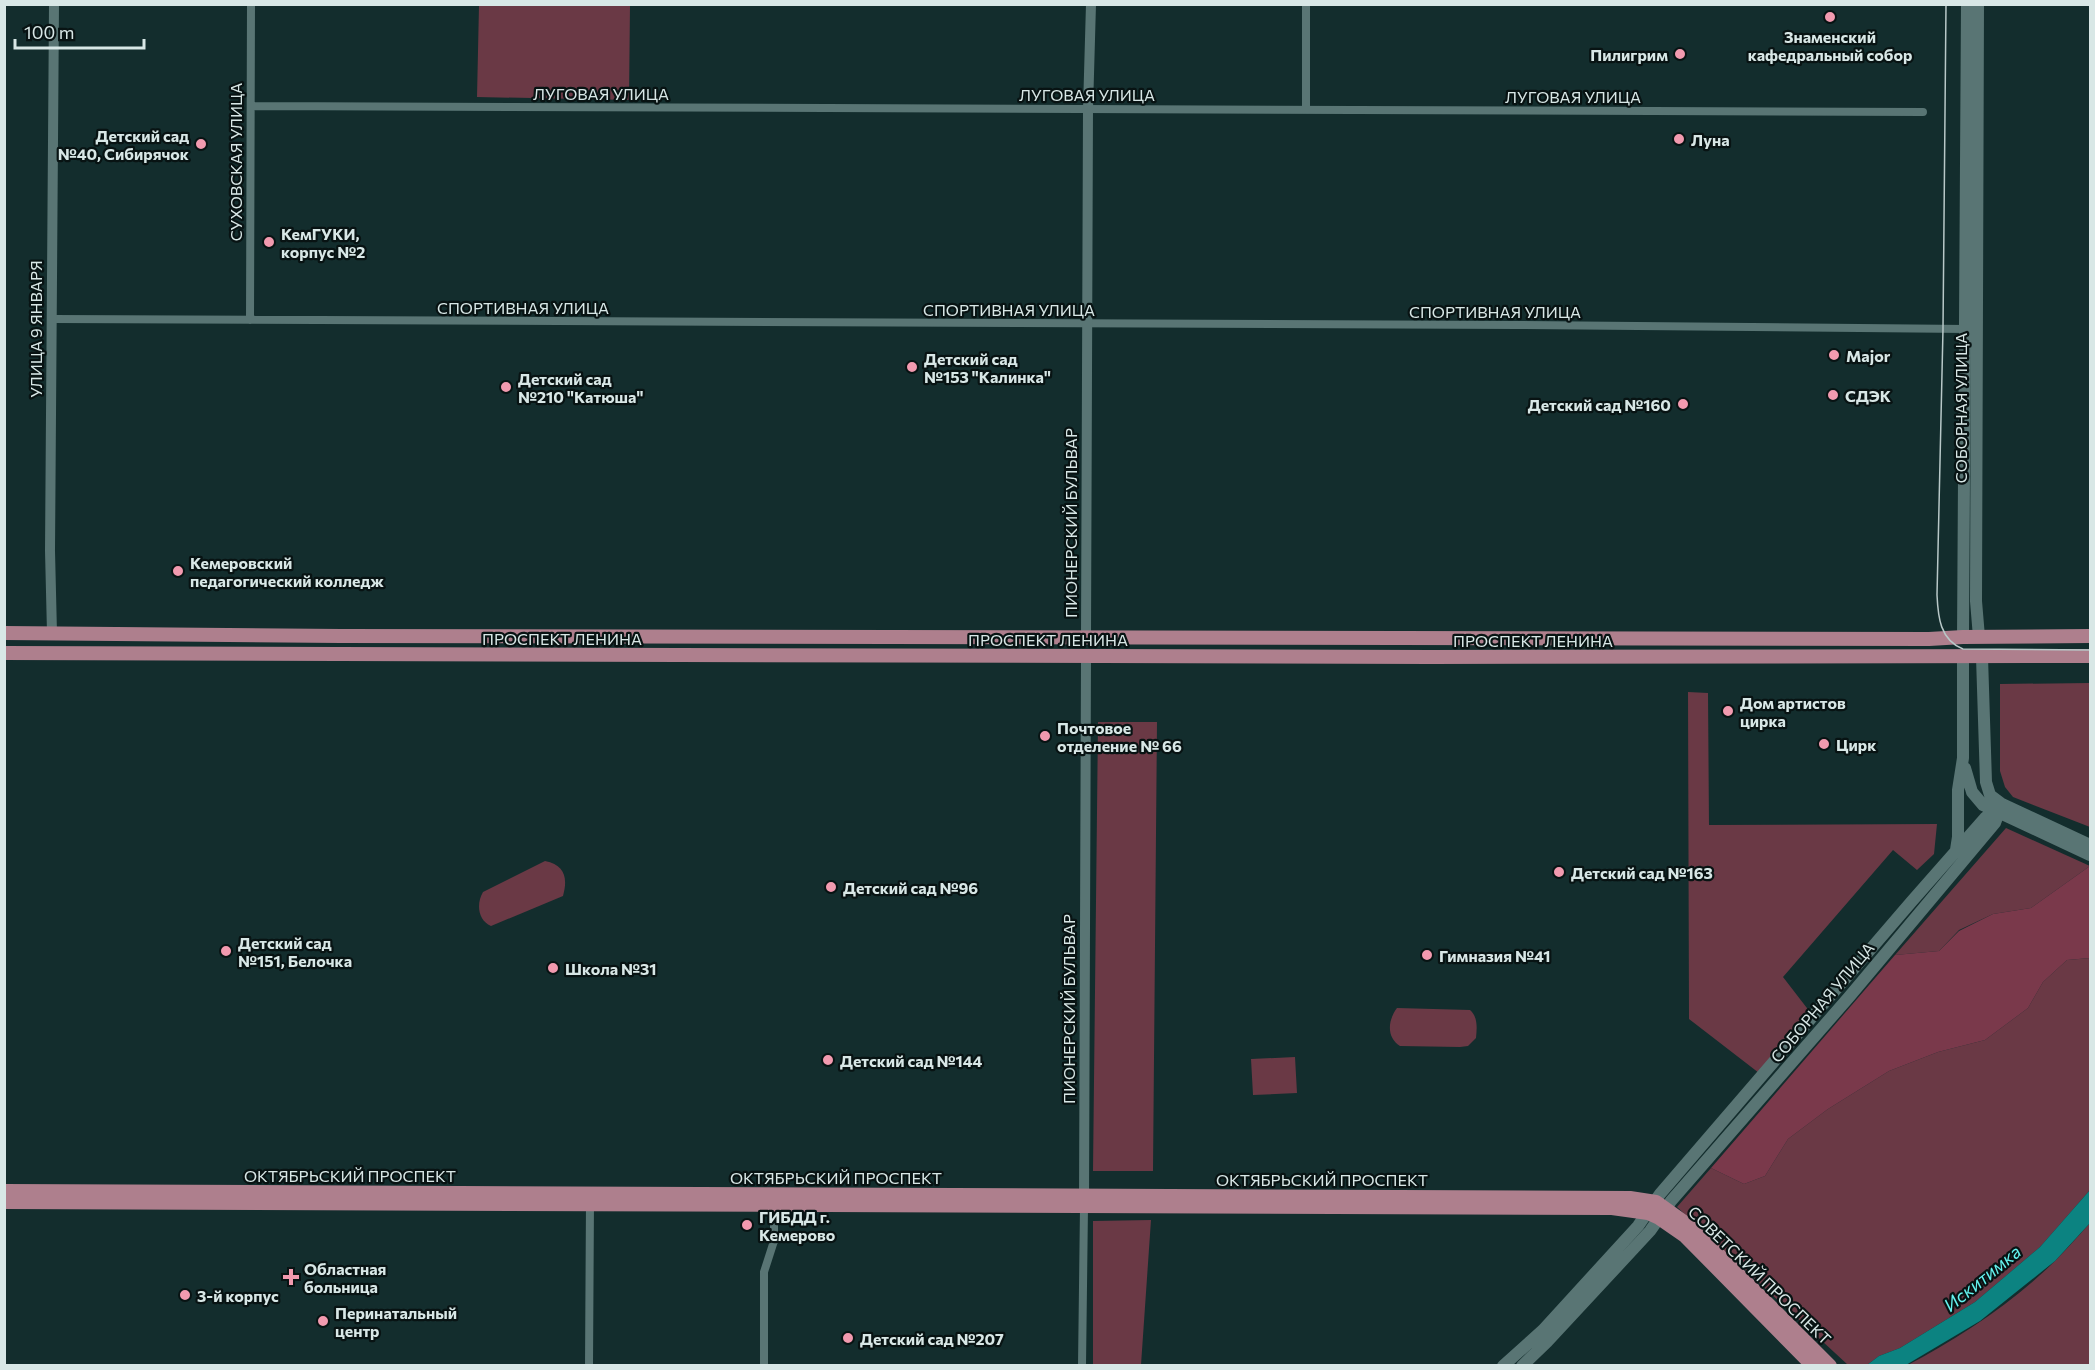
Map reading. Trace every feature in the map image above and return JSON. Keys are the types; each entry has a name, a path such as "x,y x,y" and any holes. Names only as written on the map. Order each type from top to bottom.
{"main road":[{"name":"СОБОРНАЯ УЛИЦА","path":"1967,4 1972,116"},
{"name":"СОБОРНАЯ УЛИЦА","path":"1956,852 1958,790 1963,758 1963,637 1971,329 1972,116 1978,4"},
{"name":"СОБОРНАЯ УЛИЦА","path":"1657,1210 1671,1201 1849,997 1995,823 1998,809 1986,782 1982,657 1976,601 1971,329"},
{"name":"ПРОСПЕКТ ЛЕНИНА","path":"4,633 1929,639 1963,637"},
{"name":"УЛИЦА 9 ЯНВАРЯ","path":"52,633 52,653"},
{"path":"561,636 564,655"},
{"path":"1963,637 2091,636"},
{"name":"ПИОНЕРСКИЙ БУЛЬВАР","path":"1086,637 1086,656"},
{"name":"ПРОСПЕКТ ЛЕНИНА","path":"4,653 2091,656"},
{"name":"СОБОРНАЯ УЛИЦА","path":"1963,758 1968,784 1972,792 1983,805 1998,809"},
{"name":"СОБОРНАЯ УЛИЦА","path":"1657,1210 1660,1194 1956,852 1998,809"},
{"path":"1998,809 2091,845"},
{"path":"1998,809 2091,855"},
{"name":"ОКТЯБРЬСКИЙ ПРОСПЕКТ","path":"4,1191 590,1199 774,1205 1613,1197 1657,1210"},
{"name":"ОКТЯБРЬСКИЙ ПРОСПЕКТ","path":"4,1202 590,1199 1084,1201"},
{"path":"1503,1365 1543,1330 1638,1226 1657,1210"},
{"path":"1522,1365 1586,1301 1650,1231 1657,1210"},
{"name":"СОВЕТСКИЙ ПРОСПЕКТ","path":"1657,1210 1786,1331 1830,1365"},
{"name":"СОВЕТСКИЙ ПРОСПЕКТ","path":"1786,1331 1814,1365"}],"street":[{"name":"УЛИЦА 9 ЯНВАРЯ","path":"52,633 50,551 54,4"},
{"name":"СУХОВСКАЯ УЛИЦА","path":"250,320 251,4"},
{"name":"ПИОНЕРСКИЙ БУЛЬВАР","path":"1086,637 1088,109 1091,4"},
{"path":"1306,4 1306,110"},
{"name":"ЛУГОВАЯ УЛИЦА","path":"251,106 1923,112"},
{"name":"СПОРТИВНАЯ УЛИЦА","path":"52,320 1518,325 1971,329"},
{"name":"ПИОНЕРСКИЙ БУЛЬВАР","path":"1082,1365 1086,656"},
{"path":"589,1365 590,1199"},
{"path":"764,1365 764,1272 774,1241 774,1205"}],"shaded area":[{"path":"479,5 630,5 629,100 477,97"},
{"path":"2090,683 2090,827 2013,797 2005,787 2000,771 2000,684"},
{"path":"1688,692 1708,693 1709,825 1937,824 1934,854 1917,870 1893,850 1783,977 1810,1012 1759,1073 1689,1019"},
{"path":"1098,722 1157,722 1153,1171 1093,1171"},
{"path":"2006,828 2090,866 2031,908 1993,914 1959,930 1939,951 1895,955"},
{"path":"545,861 561,869 565,878 563,896 491,926 483,920 479,911 479,902 483,892"},
{"path":"2090,866 2090,958 2067,960 2043,982 2028,1008 1985,1040 1938,1052 1889,1071 1828,1109 1788,1139 1765,1176 1744,1184 1711,1168 1895,955 1939,951 1959,931 1993,914 2031,908"},
{"path":"2090,958 2090,1190 2040,1247 1975,1302 1900,1348 1879,1356 1867,1365 1848,1365 1677,1207 1711,1168 1744,1184 1765,1176 1788,1139 1828,1109 1889,1071 1938,1052 1985,1040 2028,1008 2043,982 2067,960"},
{"path":"1397,1008 1470,1010 1476,1019 1476,1038 1468,1046 1460,1047 1400,1046 1392,1038 1390,1028"},
{"path":"1295,1057 1297,1093 1253,1095 1251,1059"},
{"path":"1151,1220 1141,1365 1093,1366 1093,1221"},
{"path":"2090,1223 2090,1365 1906,1366 1946,1344 2023,1290 2056,1260"}],"water":[{"path":"2090,1190 2090,1223 2055,1261 1980,1321 1906,1365 1867,1365 1879,1356 1900,1348 1975,1302 2040,1247"}],"tram line":[{"path":"1946,4 1938,611 1945,634 1949,640 1963,649 2090,650"}],"place":[{"name":"Знаменский кафедральный собор","path":"1830,17"},
{"name":"Пилигрим","path":"1680,54"},
{"name":"Луна","path":"1679,139"},
{"name":"Детский сад №40, Сибирячок","path":"201,144"},
{"name":"КемГУКИ, корпус №2","path":"269,242"},
{"name":"Major","path":"1834,355"},
{"name":"Детский сад №153 \"Калинка\"","path":"912,367"},
{"name":"Детский сад №210 \"Катюша\"","path":"506,387"},
{"name":"СДЭК","path":"1833,395"},
{"name":"Детский сад №160","path":"1683,404"},
{"name":"Кемеровский педагогический колледж","path":"178,571"},
{"name":"Дом артистов цирка","path":"1728,711"},
{"name":"Почтовое отделение № 66","path":"1045,736"},
{"name":"Цирк","path":"1824,744"},
{"name":"Детский сад №163","path":"1559,872"},
{"name":"Детский сад №96","path":"831,887"},
{"name":"Детский сад №151, Белочка","path":"226,951"},
{"name":"Гимназия №41","path":"1427,955"},
{"name":"Школа №31","path":"553,968"},
{"name":"Детский сад №144","path":"828,1060"},
{"name":"ГИБДД г. Кемерово","path":"747,1225"},
{"name":"Областная больница","path":"291,1277"},
{"name":"3-й корпус","path":"185,1295"},
{"name":"Перинатальный центр","path":"323,1321"},
{"name":"Детский сад №207","path":"848,1338"}],"water label":[{"name":"Искитимка","path":"1982,1278"}]}
